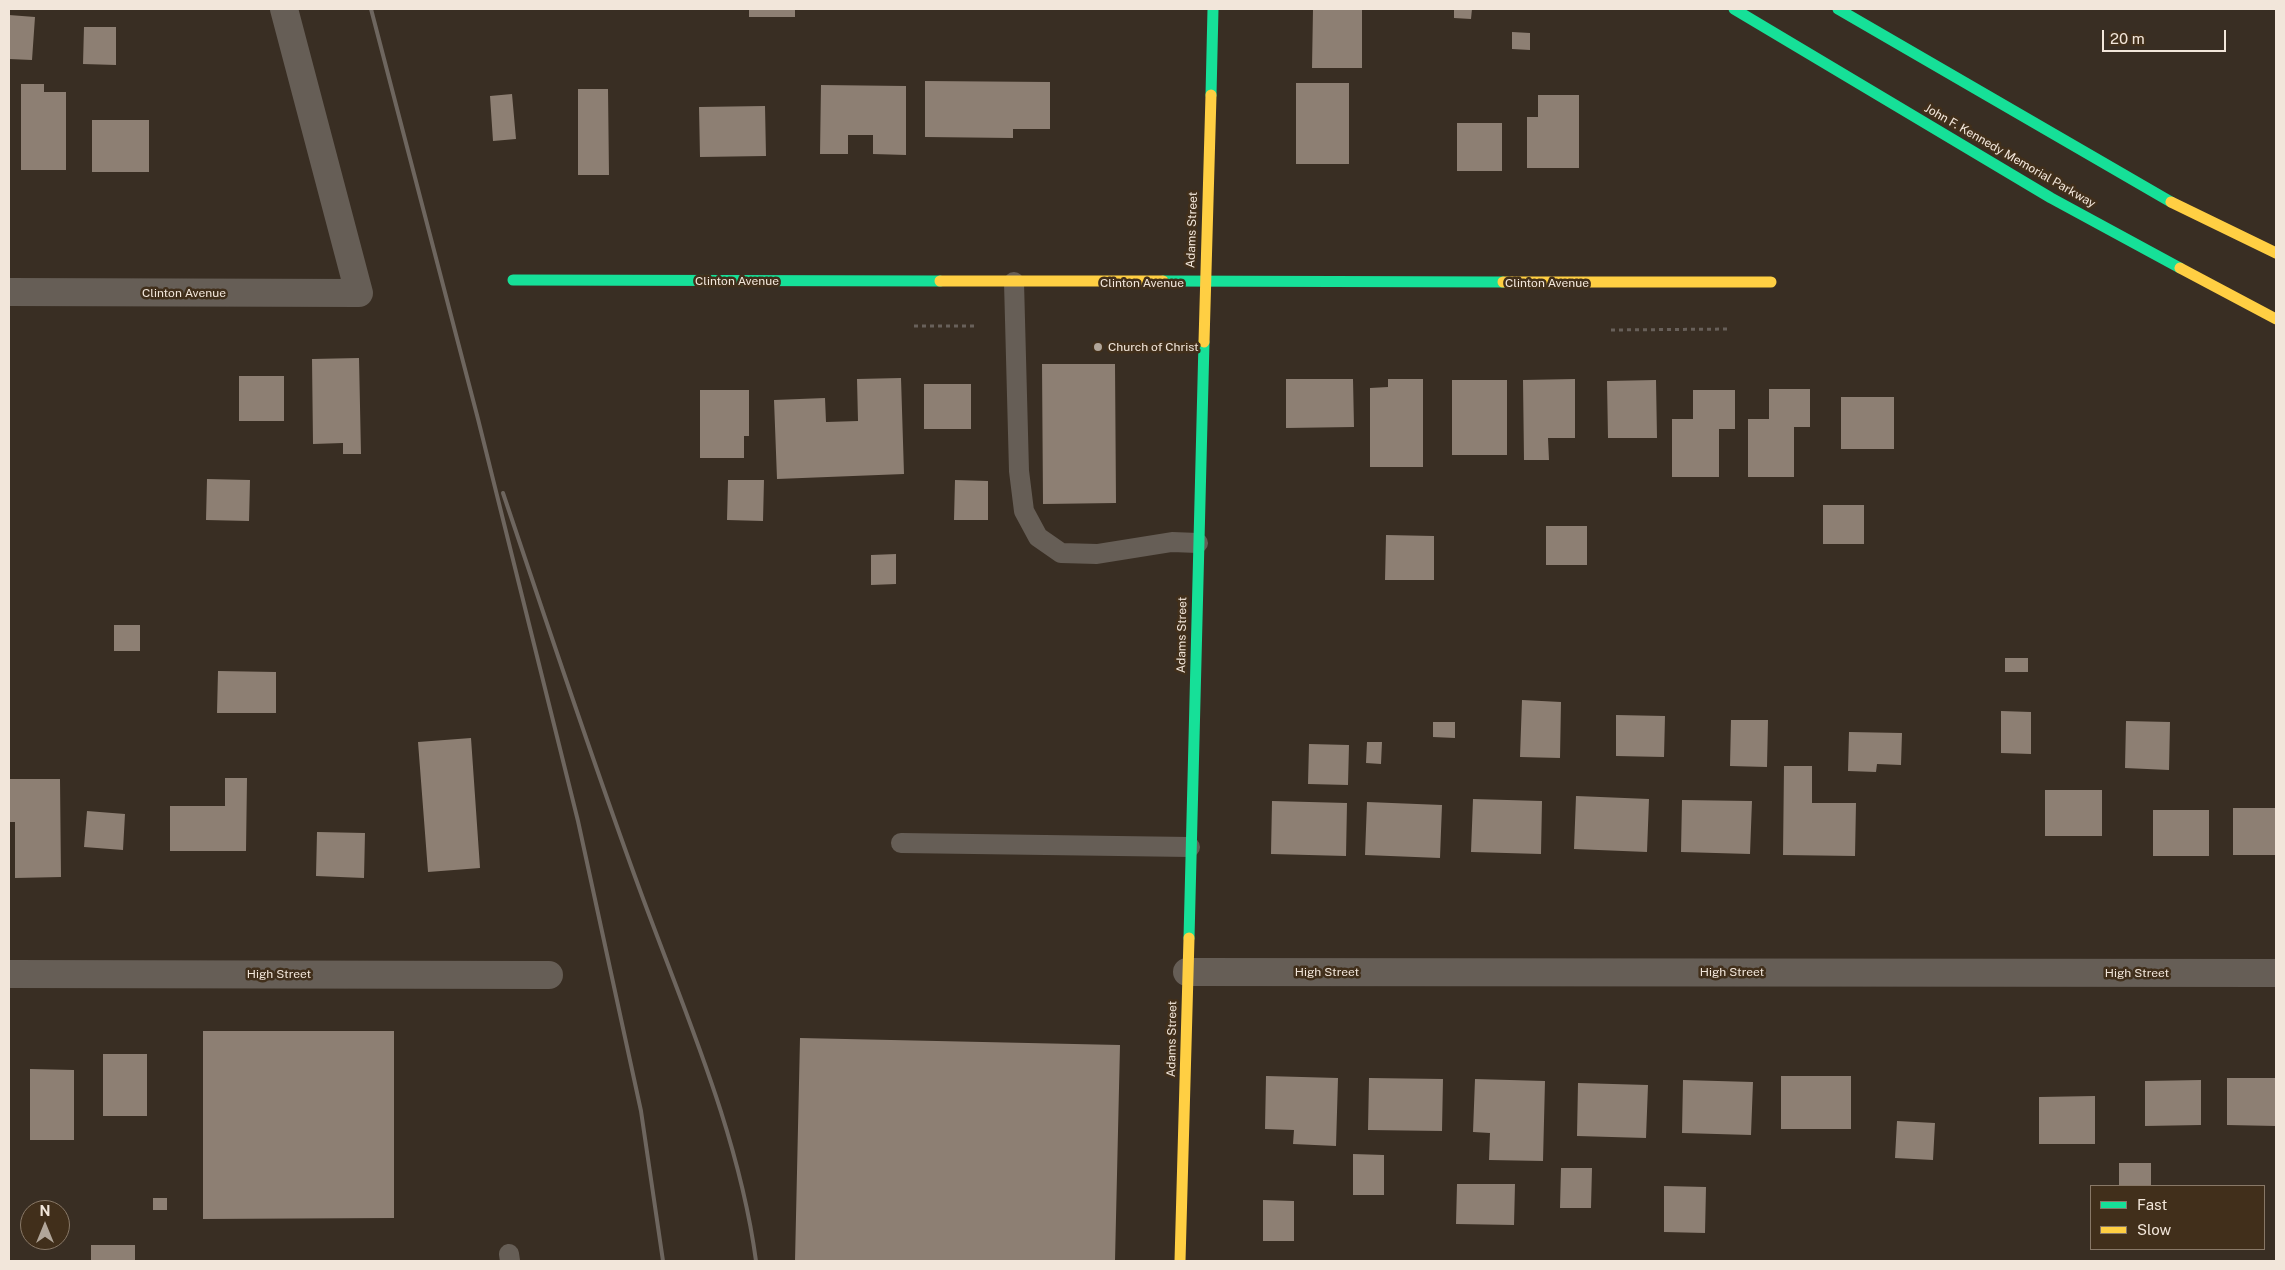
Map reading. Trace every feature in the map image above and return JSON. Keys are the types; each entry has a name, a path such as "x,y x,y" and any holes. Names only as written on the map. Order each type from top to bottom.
{"street":[{"name":"Clinton Avenue","path":"9,292 359,293 284,9"},
{"name":"Adams Street","path":"1180,1261 1213,9"},
{"name":"John F. Kennedy Memorial Parkway","path":"1734,9 2050,198 2276,319"},
{"path":"1838,9 2186,210 2276,254"},
{"name":"Clinton Avenue","path":"514,280 1205,283 1771,282"},
{"name":"High Street","path":"1187,972 2276,973"},
{"name":"High Street","path":"9,974 549,975"}],"lane":[{"path":"1014,282 1019,471 1024,511 1038,537 1061,553 1097,554 1172,542 1198,543"},
{"path":"901,843 1190,847"}],"path":[{"path":"914,326 977,326"},
{"path":"1610,330 1731,329"}],"building":[{"path":"749,9 795,9 795,17 749,17"},
{"path":"1313,9 1362,9 1362,68 1312,68"},
{"path":"1454,9 1472,9 1471,19 1454,18"},
{"path":"9,15 35,17 32,60 9,59"},
{"path":"84,27 116,27 116,65 83,64"},
{"path":"1512,32 1530,33 1530,50 1512,49"},
{"path":"925,81 1050,82 1050,129 1013,129 1013,138 925,137"},
{"path":"1296,83 1349,83 1349,164 1296,164"},
{"path":"21,84 44,84 44,92 66,92 66,170 21,170"},
{"path":"821,85 906,86 906,155 873,154 873,135 848,135 848,154 820,154"},
{"path":"578,89 608,89 609,175 578,175"},
{"path":"512,94 516,139 493,141 490,96"},
{"path":"1538,95 1579,95 1579,168 1527,168 1527,117 1538,117"},
{"path":"765,106 766,156 700,157 699,107"},
{"path":"92,120 149,120 149,172 92,172"},
{"path":"1457,123 1502,123 1502,171 1457,171"},
{"path":"359,358 361,454 343,454 343,443 313,444 312,359"},
{"path":"1042,364 1115,364 1116,503 1043,504"},
{"path":"239,376 284,376 284,421 239,421"},
{"path":"901,378 904,474 777,479 774,400 825,398 826,422 858,421 857,379"},
{"path":"1286,379 1353,379 1354,427 1286,428"},
{"path":"1388,379 1423,379 1423,467 1370,467 1370,388 1388,387"},
{"path":"1575,379 1575,438 1548,438 1549,460 1524,460 1523,380"},
{"path":"1452,380 1507,380 1507,455 1452,455"},
{"path":"1656,380 1657,438 1608,438 1607,381"},
{"path":"924,384 971,384 971,429 924,429"},
{"path":"1769,389 1810,389 1810,427 1794,427 1794,477 1748,477 1748,419 1769,419"},
{"path":"700,390 749,390 749,436 744,436 744,458 700,458"},
{"path":"1693,390 1735,390 1735,429 1719,429 1719,477 1672,477 1672,419 1693,419"},
{"path":"1841,397 1894,397 1894,449 1841,449"},
{"path":"207,479 250,480 249,521 206,520"},
{"path":"728,480 764,480 763,521 727,520"},
{"path":"955,480 988,481 988,520 954,520"},
{"path":"1823,505 1864,505 1864,544 1823,544"},
{"path":"1546,526 1587,526 1587,565 1546,565"},
{"path":"1386,535 1434,536 1434,580 1385,580"},
{"path":"896,554 896,584 871,585 871,555"},
{"path":"114,625 140,625 140,651 114,651"},
{"path":"2005,658 2028,658 2028,672 2005,672"},
{"path":"218,671 276,672 276,713 217,713"},
{"path":"1522,700 1561,702 1560,758 1520,757"},
{"path":"2001,711 2031,712 2031,754 2001,753"},
{"path":"1616,715 1665,716 1664,757 1616,756"},
{"path":"1731,720 1768,720 1767,767 1730,766"},
{"path":"2126,721 2170,722 2169,770 2125,768"},
{"path":"1433,722 1455,722 1455,738 1433,737"},
{"path":"1849,732 1902,733 1901,765 1877,764 1876,772 1848,771"},
{"path":"471,738 480,868 428,872 418,742"},
{"path":"1367,742 1382,742 1381,764 1366,763"},
{"path":"1309,744 1349,745 1348,785 1308,784"},
{"path":"1784,766 1812,766 1812,803 1856,803 1855,856 1783,855"},
{"path":"225,778 247,778 246,851 170,851 170,806 225,806"},
{"path":"9,779 60,779 61,877 15,878 15,822 9,822"},
{"path":"2045,790 2102,790 2102,836 2045,836"},
{"path":"1576,796 1649,799 1647,852 1574,849"},
{"path":"1473,799 1542,801 1541,854 1471,852"},
{"path":"1682,800 1752,801 1750,854 1681,852"},
{"path":"1272,801 1347,803 1346,856 1271,854"},
{"path":"1367,802 1442,805 1440,858 1365,855"},
{"path":"2233,808 2276,808 2276,855 2233,855"},
{"path":"2153,810 2209,810 2209,856 2153,856"},
{"path":"87,811 125,814 123,850 84,847"},
{"path":"317,832 365,833 364,878 316,876"},
{"path":"203,1031 394,1031 394,1218 203,1219"},
{"path":"800,1038 1120,1045 1115,1261 795,1261"},
{"path":"103,1054 147,1054 147,1116 103,1116"},
{"path":"30,1069 74,1070 74,1140 30,1140"},
{"path":"1266,1076 1338,1078 1336,1146 1293,1144 1294,1130 1265,1129"},
{"path":"1781,1076 1851,1076 1851,1129 1781,1129"},
{"path":"1369,1078 1443,1079 1442,1131 1368,1130"},
{"path":"2227,1078 2276,1078 2276,1126 2227,1125"},
{"path":"1475,1079 1545,1081 1543,1161 1489,1160 1490,1133 1473,1132"},
{"path":"1683,1080 1753,1082 1751,1135 1682,1133"},
{"path":"2201,1080 2201,1125 2145,1126 2145,1081"},
{"path":"1578,1083 1648,1085 1646,1138 1577,1136"},
{"path":"2095,1096 2095,1144 2039,1144 2039,1097"},
{"path":"1897,1121 1935,1123 1933,1160 1895,1158"},
{"path":"1353,1154 1384,1155 1384,1195 1353,1195"},
{"path":"2119,1163 2151,1163 2151,1185 2119,1185"},
{"path":"1561,1168 1592,1168 1591,1208 1560,1208"},
{"path":"1457,1184 1515,1184 1514,1225 1456,1224"},
{"path":"1664,1186 1706,1187 1705,1233 1664,1232"},
{"path":"153,1198 167,1198 167,1210 153,1210"},
{"path":"1263,1200 1294,1201 1294,1241 1263,1241"},
{"path":"91,1245 135,1245 135,1261 91,1261"}],"railway":[{"path":"371,9 478,419 578,821 641,1111 663,1261"},
{"path":"503,493 605,793 709,1074 737,1167 756,1261"}],"traffic: fast":[{"path":"1211,95 1213,9"},
{"path":"1734,9 2051,198 2180,268"},
{"path":"1838,9 2171,202"},
{"path":"513,280 940,281"},
{"path":"1163,281 1503,282"},
{"path":"1189,938 1204,342"}],"traffic: slow":[{"path":"1204,342 1211,95"},
{"path":"2171,202 2276,253"},
{"path":"2180,268 2276,319"},
{"path":"940,281 1163,281"},
{"path":"1503,282 1771,282"},
{"path":"1180,1261 1189,938"}],"place":[{"name":"Church of Christ","path":"1098,347"}]}
